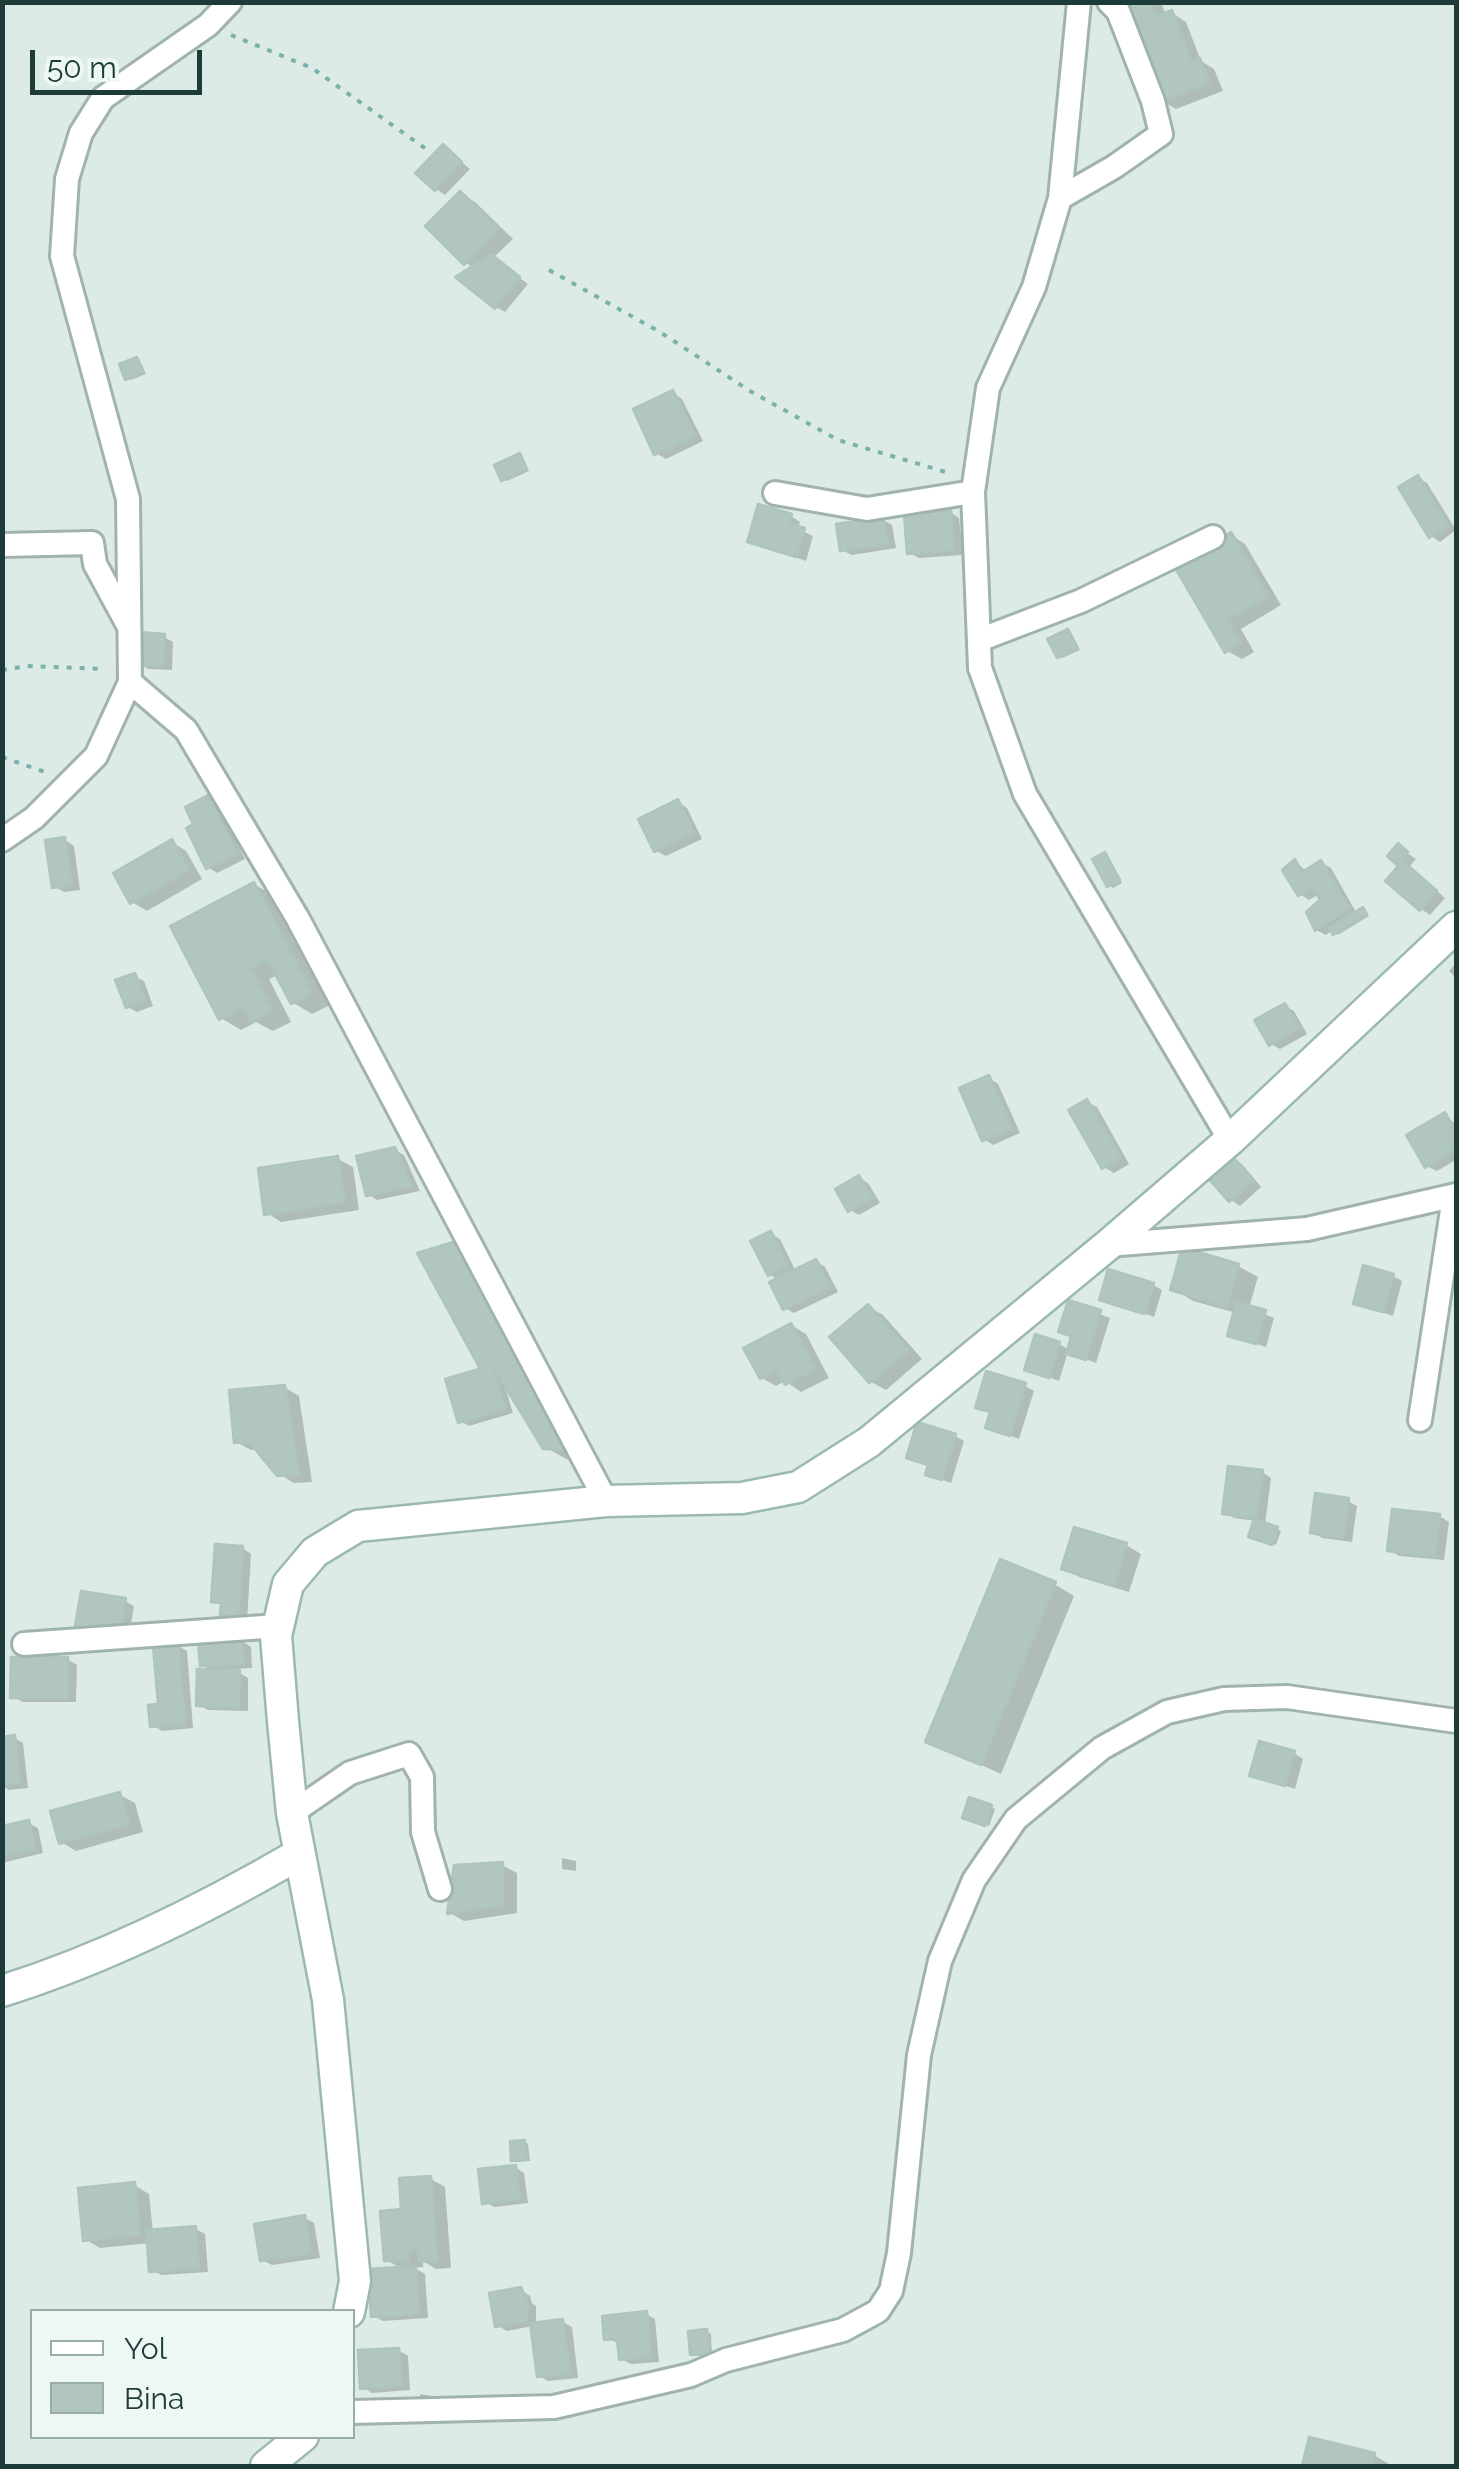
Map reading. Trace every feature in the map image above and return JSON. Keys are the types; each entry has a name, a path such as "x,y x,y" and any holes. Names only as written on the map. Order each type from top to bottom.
{"street":[{"path":"2,840 34,818 96,756 130,676 128,498 62,256 66,179 80,133 103,98 208,25 230,2"},
{"path":"1079,2 1060,198 1034,287 988,388 974,485 980,668 1025,794 1230,1140"},
{"path":"1060,198 1161,134 1153,101 1118,11 1109,2"},
{"path":"775,494 867,510 974,485"},
{"path":"978,640 1081,601 1213,537"},
{"path":"2,545 92,543 95,564 130,628"},
{"path":"130,676 186,730 298,918 606,1501"},
{"path":"350,2309 355,2282 328,2000 292,1813 276,1636 288,1584 316,1552 358,1526 606,1501 742,1498 798,1486 869,1442 1108,1244 1230,1140 1456,927"},
{"path":"1108,1244 1307,1229 1455,1196 1420,1420"},
{"path":"24,1644 278,1626"},
{"path":"355,2412 554,2407 691,2375 726,2360 843,2330 878,2312 891,2291 900,2252 919,2055 940,1961 974,1880 1016,1819 1102,1748 1167,1712 1224,1699 1287,1697 1456,1722"},
{"path":"292,1813 350,1773 409,1754 422,1777 422,1832 440,1888"},
{"path":"2,1991 74,1968 242,1887 299,1854"},
{"path":"266,2466 299,2439"}],"path":[{"path":"208,25 312,68 426,149"},
{"path":"549,270 838,440 974,485"},
{"path":"2,670 27,666 130,676"},
{"path":"2,756 70,782"}],"building":[{"path":"1122,2 1151,2 1156,17 1172,10 1191,61 1200,58 1209,83 1159,102"},
{"path":"443,144 462,162 435,191 415,173"},
{"path":"460,191 499,229 464,265 425,226"},
{"path":"491,254 520,277 495,309 455,277"},
{"path":"137,357 144,372 125,380 119,364"},
{"path":"673,390 695,436 654,455 633,409"},
{"path":"520,453 527,469 501,481 494,465"},
{"path":"1418,475 1449,526 1429,538 1398,487"},
{"path":"758,504 792,514 789,524 805,528 796,557 747,542"},
{"path":"951,510 954,550 907,554 904,514"},
{"path":"883,517 888,544 840,551 836,524"},
{"path":"1231,532 1268,596 1227,620 1241,643 1225,653 1174,566"},
{"path":"1068,629 1078,648 1057,658 1047,639"},
{"path":"138,632 165,634 163,666 136,665"},
{"path":"208,795 237,854 206,869 186,828 193,824 185,807"},
{"path":"678,799 694,833 654,852 638,819"},
{"path":"65,837 72,885 52,888 45,840"},
{"path":"172,839 189,870 130,904 113,873"},
{"path":"1398,843 1408,852 1402,860 1437,891 1420,911 1385,881 1398,866 1387,856"},
{"path":"1105,852 1120,880 1107,887 1092,859"},
{"path":"1295,859 1302,872 1321,860 1349,908 1315,931 1306,912 1320,900 1313,888 1298,896 1282,870"},
{"path":"254,882 312,993 291,1004 267,959 251,968 273,1010 251,1022 243,1007 219,1020 170,926"},
{"path":"1363,907 1367,914 1333,935 1329,928"},
{"path":"135,973 145,1001 126,1008 115,980"},
{"path":"1285,1003 1299,1028 1269,1046 1254,1020"},
{"path":"989,1075 1012,1128 982,1141 959,1088"},
{"path":"1087,1099 1121,1158 1102,1169 1068,1110"},
{"path":"1445,1112 1456,1132 1456,1149 1425,1168 1406,1135"},
{"path":"395,1147 412,1186 366,1196 356,1156"},
{"path":"338,1156 345,1202 264,1215 258,1168"},
{"path":"1232,1156 1254,1180 1229,1202 1207,1177"},
{"path":"859,1175 872,1198 848,1212 835,1189"},
{"path":"771,1231 788,1266 768,1276 750,1241"},
{"path":"457,1241 571,1450 543,1449 492,1365 480,1369 417,1253"},
{"path":"1182,1247 1239,1264 1227,1307 1170,1290"},
{"path":"816,1259 830,1287 783,1310 769,1282"},
{"path":"1363,1265 1394,1274 1383,1312 1353,1304"},
{"path":"1108,1269 1154,1283 1144,1314 1099,1300"},
{"path":"1068,1300 1101,1310 1086,1360 1066,1354 1071,1336 1058,1332"},
{"path":"1236,1302 1266,1310 1256,1344 1227,1336"},
{"path":"868,1304 909,1350 869,1383 829,1337"},
{"path":"791,1323 816,1369 785,1385 776,1370 760,1379 743,1348"},
{"path":"1035,1334 1060,1342 1049,1378 1024,1370"},
{"path":"492,1365 505,1409 458,1423 445,1379"},
{"path":"986,1371 1026,1383 1010,1436 985,1428 990,1412 975,1408"},
{"path":"285,1385 299,1475 277,1476 249,1442 234,1443 229,1390"},
{"path":"917,1422 956,1434 942,1480 925,1475 928,1465 906,1458"},
{"path":"1228,1466 1263,1470 1256,1518 1222,1514"},
{"path":"1315,1493 1349,1498 1343,1538 1310,1533"},
{"path":"1392,1509 1440,1514 1435,1557 1387,1551"},
{"path":"1254,1519 1278,1527 1272,1545 1248,1537"},
{"path":"1074,1527 1127,1543 1114,1586 1061,1569"},
{"path":"215,1544 243,1546 238,1619 220,1617 221,1603 211,1602"},
{"path":"1000,1559 1056,1582 981,1765 925,1742"},
{"path":"81,1591 126,1598 120,1634 75,1626"},
{"path":"242,1639 244,1664 200,1666 198,1641"},
{"path":"178,1643 185,1724 150,1727 148,1705 158,1704 153,1646"},
{"path":"11,1657 68,1657 68,1698 10,1698"},
{"path":"197,1669 240,1670 239,1707 196,1706"},
{"path":"15,1735 20,1783 2,1785 2,1737"},
{"path":"1259,1741 1295,1751 1285,1786 1249,1776"},
{"path":"120,1792 129,1824 59,1844 50,1811"},
{"path":"969,1797 992,1805 985,1826 962,1818"},
{"path":"29,1820 35,1849 2,1856 2,1826"},
{"path":"503,1862 503,1905 447,1914 454,1865"},
{"path":"525,2140 527,2160 511,2161 510,2141"},
{"path":"516,2165 520,2199 482,2204 478,2169"},
{"path":"431,2176 437,2261 419,2262 418,2250 408,2251 409,2260 384,2261 380,2211 401,2209 399,2178"},
{"path":"135,2182 140,2235 83,2241 78,2188"},
{"path":"305,2215 311,2253 260,2261 254,2224"},
{"path":"196,2226 199,2268 149,2272 146,2230"},
{"path":"416,2266 419,2314 371,2317 368,2269"},
{"path":"521,2287 530,2309 526,2310 528,2321 495,2327 489,2293"},
{"path":"647,2311 651,2357 619,2360 617,2339 604,2340 602,2316"},
{"path":"563,2319 570,2373 537,2377 530,2323"},
{"path":"707,2329 709,2354 690,2355 688,2331"},
{"path":"399,2348 401,2386 360,2389 358,2350"},
{"path":"1309,2437 1375,2453 1372,2466 1302,2466"}]}
